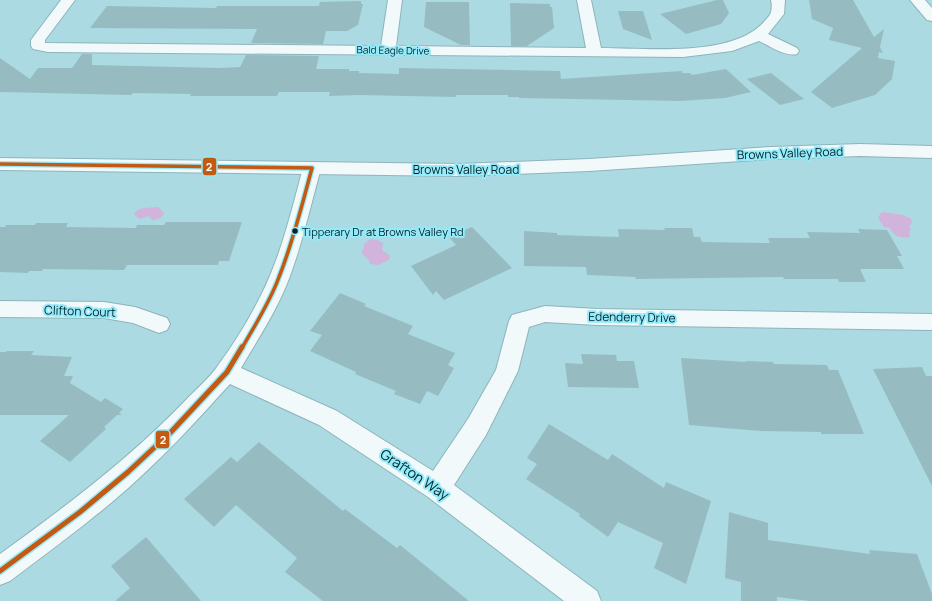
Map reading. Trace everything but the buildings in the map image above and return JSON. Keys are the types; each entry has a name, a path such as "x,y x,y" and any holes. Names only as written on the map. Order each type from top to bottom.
{"main road":[{"path":"917,0 932,17"},
{"name":"Browns Valley Road","path":"0,164 460,170 524,169 770,153 860,150 932,152"}],"street":[{"name":"Bald Eagle Drive","path":"68,0 38,40 38,46 48,48 518,52 594,51 683,53 717,50 740,44 758,35 768,28 778,13 778,0"},
{"path":"388,50 395,0"},
{"path":"584,0 594,51"},
{"path":"758,35 792,51"},
{"path":"0,571 80,512 128,472 171,432 227,372 258,320 279,278 293,238 312,168"},
{"name":"Clifton Court","path":"0,309 104,310 135,315 159,324"},
{"name":"Edenderry Drive","path":"437,488 477,427 507,371 520,321 545,314 597,317 932,322"},
{"name":"Grafton Way","path":"227,372 328,418 437,488 587,601"}],"shaded area":[{"path":"158,207 164,213 161,217 155,220 152,220 149,216 139,219 134,214 136,211 142,209"},
{"path":"883,212 903,215 911,219 912,223 909,226 911,229 909,231 910,237 904,238 898,236 891,231 890,228 884,227 878,218"},
{"path":"371,239 383,243 382,250 390,256 389,260 378,265 370,264 369,260 362,254 362,251 364,244"}],"transit line":[{"name":"2","path":"0,164 312,168 293,238 279,278 258,320 227,372 171,432 128,472 80,512 0,571"}],"place":[{"name":"Tipperary Dr at Browns Valley Rd","path":"295,231"}]}
